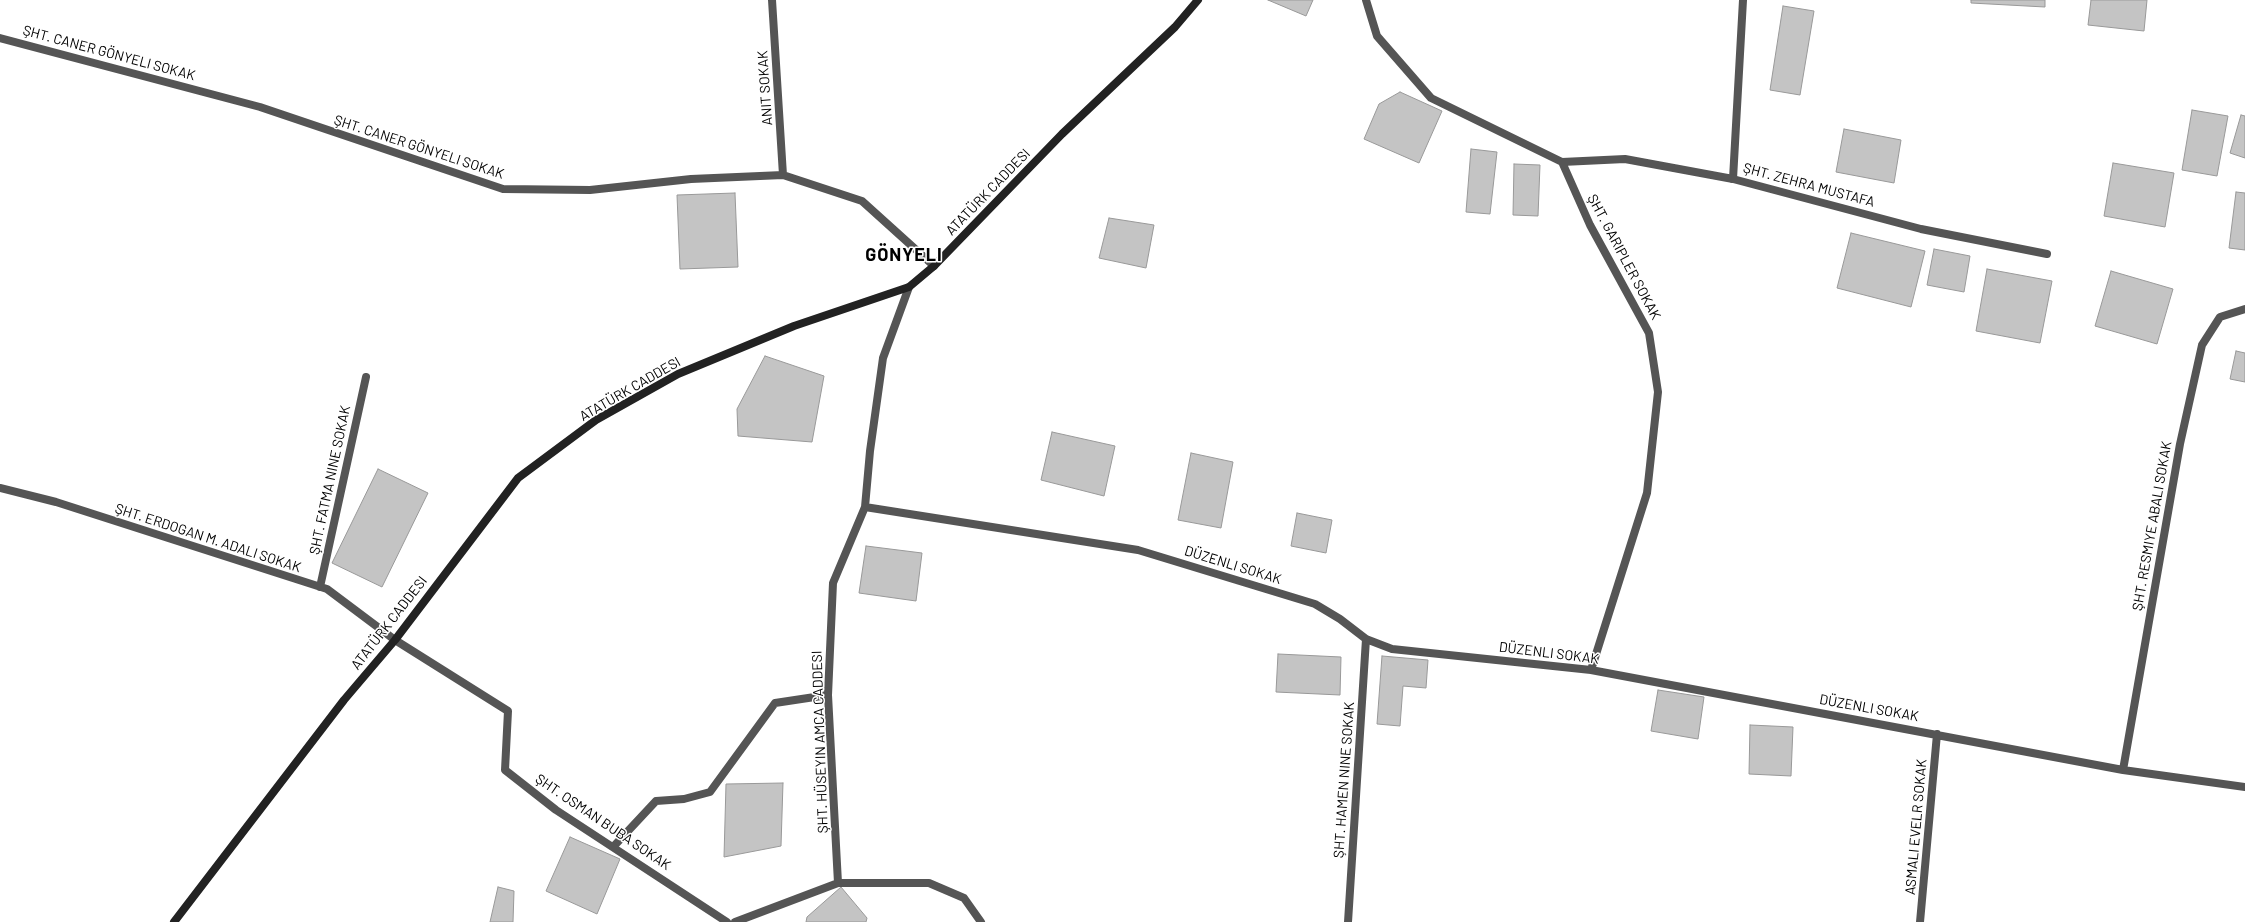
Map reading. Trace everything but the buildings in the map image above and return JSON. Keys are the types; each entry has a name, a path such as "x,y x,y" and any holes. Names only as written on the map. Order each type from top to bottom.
{"main road":[{"name":"ATATÜRK CADDESI","path":"174,922 344,700 395,640 518,478 596,420 678,374 794,326 909,287 934,266 1062,134 1175,27 1198,0"}],"street":[{"path":"772,0 784,175"},
{"path":"1366,0 1377,36 1431,98 1562,162"},
{"path":"1733,179 1743,0"},
{"name":"ŞHT. CANER GÖNYELI SOKAK","path":"0,38 260,107 504,189 590,190 691,179 784,175 862,201 934,266"},
{"name":"ŞHT. ZEHRA MUSTAFA","path":"1562,162 1625,159 1733,179 1922,229 2047,254"},
{"name":"ŞHT. GARIPLER SOKAK","path":"1562,162 1590,224 1649,333 1658,392 1647,494 1591,670"},
{"name":"ŞHT. HÜSEYIN AMCA CADDESI","path":"838,883 828,695 833,583 865,507 870,451 883,358 909,287"},
{"path":"2123,770 2180,444 2202,345 2220,317 2245,309"},
{"name":"ŞHT. FATMA NINE SOKAK","path":"320,587 366,378"},
{"path":"0,488 56,502 327,589 395,640"},
{"name":"DÜZENLI SOKAK","path":"865,507 1138,550 1315,604 1340,619 1366,639 1392,649 1591,670 2123,770 2245,787"},
{"name":"ŞHT. HAMEN NINE SOKAK","path":"1348,922 1366,639"},
{"name":"ŞHT. OSMAN BUBA SOKAK","path":"395,640 508,711 505,770 556,810 614,846 727,922"},
{"path":"614,846 656,801 684,799 710,792 775,702 828,695"},
{"path":"1920,922 1937,734"},
{"path":"735,922 838,883 929,883 964,898 981,922"}],"district":[{"name":"GÖNYELI","path":"904,255"}]}
